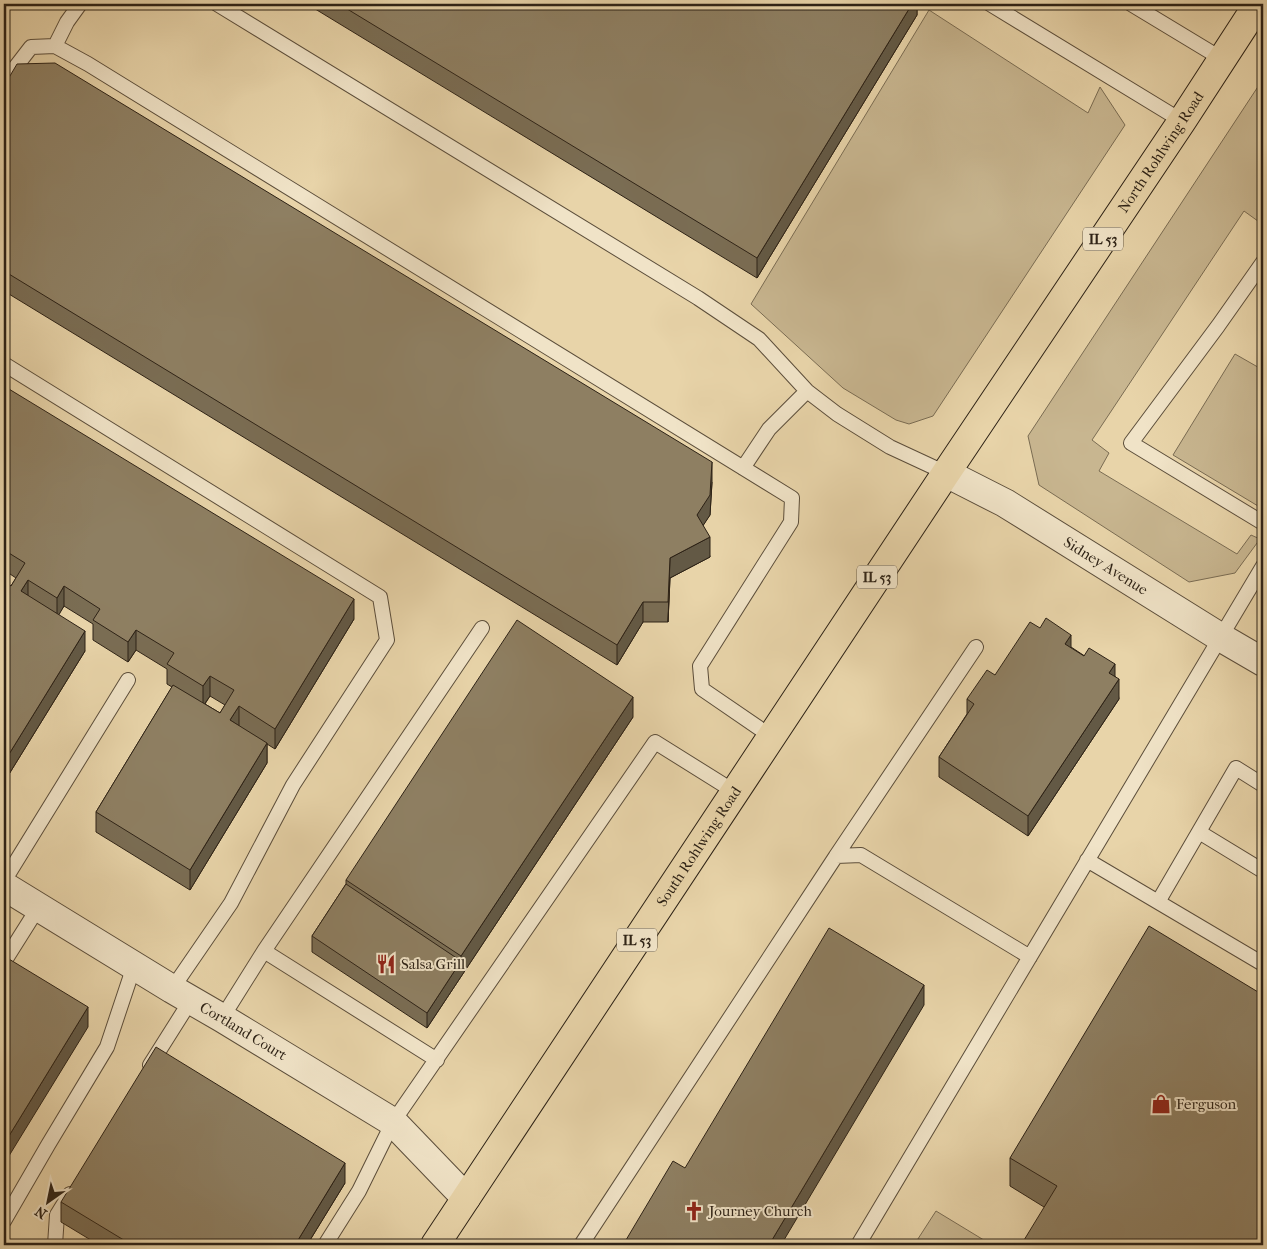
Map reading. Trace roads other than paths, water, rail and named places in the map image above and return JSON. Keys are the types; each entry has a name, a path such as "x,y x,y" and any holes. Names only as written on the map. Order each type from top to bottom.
{"main road":[{"name":"North Rohlwing Road","path":"946,473 1182,121 1258,4"},
{"name":"South Rohlwing Road","path":"434,1245 946,473"}],"street":[{"name":"Sidney Avenue","path":"946,473 1005,503 1263,662"},
{"name":"Cortland Court","path":"4,886 394,1122 466,1198"}],"lane":[{"path":"55,46 67,22 80,4"},
{"path":"217,4 698,298 759,339 807,390 838,414 890,447 946,473"},
{"path":"990,4 1182,121"},
{"path":"1131,4 1222,59"},
{"path":"4,82 31,47 55,46 96,69 792,498 791,522 700,666 702,689 772,737"},
{"path":"1263,262 1218,326 1131,442 1263,523"},
{"path":"4,364 380,597 387,640 294,785 181,994 144,1074"},
{"path":"743,468 769,429 807,390"},
{"path":"858,1245 1263,566"},
{"path":"222,1018 264,951 482,628"},
{"path":"581,1245 976,646"},
{"path":"4,881 128,680"},
{"path":"325,1245 359,1191 394,1122 655,742 735,792"},
{"path":"1158,902 1236,768 1263,785"},
{"path":"1199,832 1263,871"},
{"path":"836,856 861,855 1030,956"},
{"path":"1087,860 1263,964"},
{"path":"4,962 38,908"},
{"path":"264,951 437,1060"},
{"path":"4,1221 107,1046 134,966"},
{"path":"55,1245 57,1215 78,1182"}],"place":[{"name":"Salsa Grill","path":"386,964"},
{"name":"Ferguson","path":"1161,1104"},
{"name":"Journey Church","path":"694,1211"}]}
